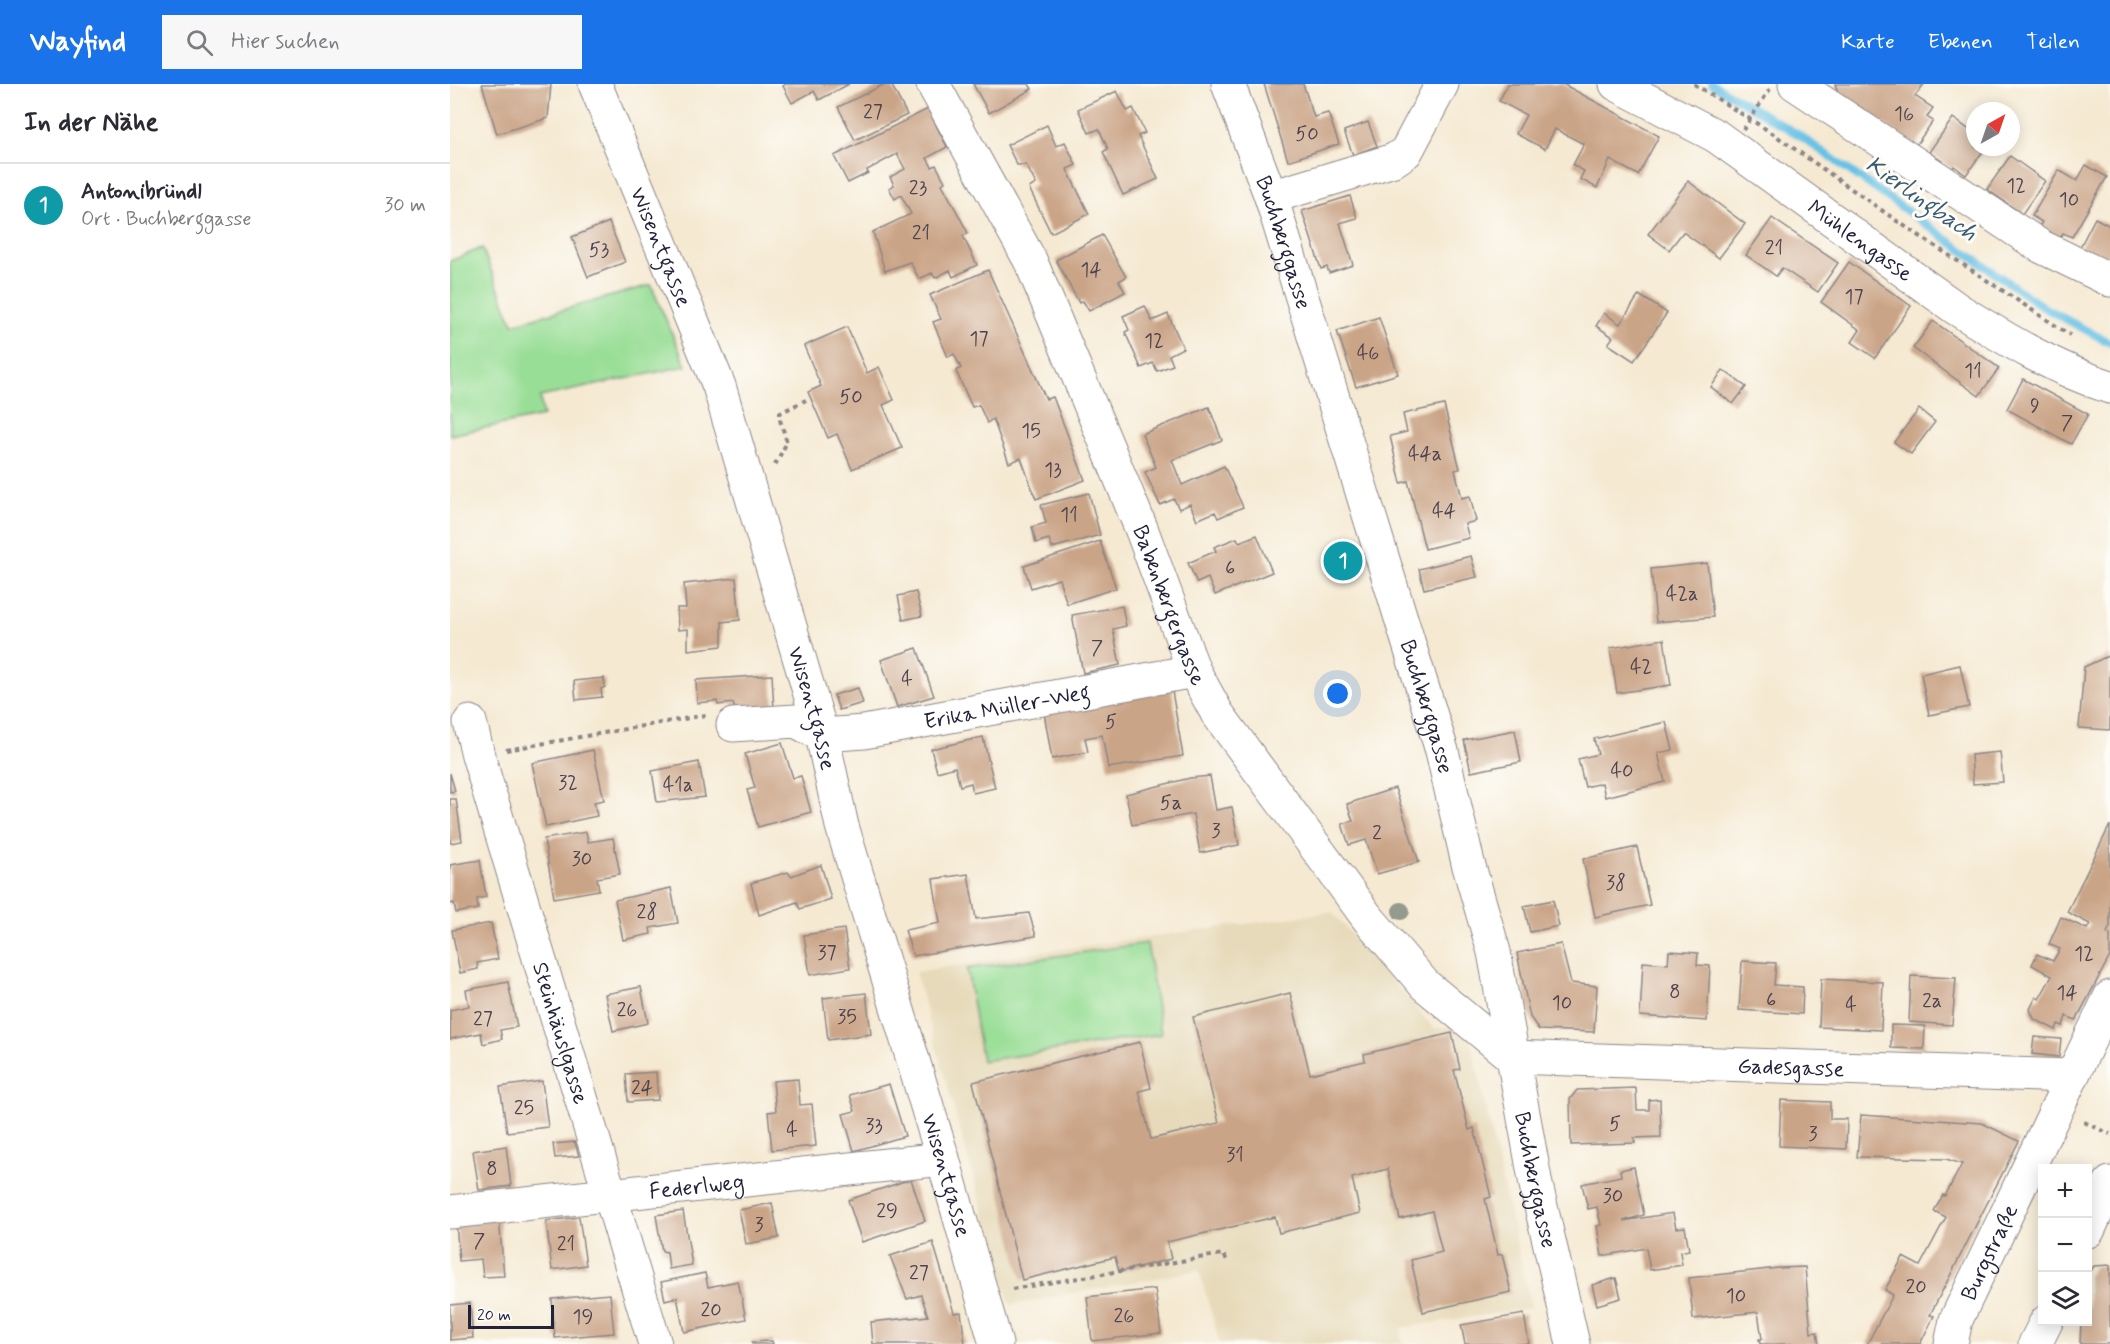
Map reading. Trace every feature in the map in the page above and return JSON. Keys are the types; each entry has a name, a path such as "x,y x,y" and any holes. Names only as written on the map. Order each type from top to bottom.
{"street":[{"name":"Wisentgasse","path":"595,84 719,386 822,735 842,826 943,1159 996,1344"},
{"name":"Babenbergergasse","path":"933,84 1031,262 1141,528 1194,671 1217,713 1374,925 1425,985 1512,1057"},
{"name":"Buchberggasse","path":"1228,84 1271,197 1442,751 1467,863 1494,952 1536,1185 1574,1344"},
{"path":"1271,197 1394,160 1406,152 1442,84"},
{"name":"Mühlengasse","path":"1616,84 1716,136 1947,302 1998,335 2063,369 2110,387"},
{"path":"1783,87 2040,246 2110,280"},
{"name":"Erika Müller-Weg","path":"822,735 864,732 1194,671"},
{"path":"732,725 796,721 822,735"},
{"name":"Steinhäuslgasse","path":"470,722 609,1196 655,1344"},
{"name":"Burgstraße","path":"1951,1344 1956,1320 2110,997"},
{"name":"Gadesgasse","path":"1512,1057 2072,1076"},
{"name":"Federlweg","path":"450,1212 943,1159"},
{"path":"2092,1222 2110,1183"},
{"path":"2035,1344 2044,1326"}],"path":[{"path":"1694,84 1772,133 1897,221 2075,338"},
{"path":"1743,130 1783,87"},
{"path":"751,495 767,482 787,441 780,413 806,400"},
{"path":"506,750 716,714 732,725"},
{"path":"1006,1290 1223,1254 1227,1260"}],"shaded area":[{"path":"1332,912 1434,1029 1467,1024 1531,1308 1401,1328 1402,1344 1220,1344 1199,1270 1010,1305 915,972 1047,951"}],"green space":[{"path":"482,248 513,324 651,285 686,366 540,397 543,416 450,435 450,261"},
{"path":"1147,943 1161,1034 982,1061 967,969"}],"building":[{"path":"482,84 551,84 548,118 497,134"},
{"path":"786,84 849,84 819,100 814,91 792,103 783,86"},
{"path":"885,84 891,84 907,115 855,140 838,107"},
{"path":"973,84 1029,84 1032,89 989,113"},
{"path":"1264,84 1303,84 1314,117 1328,113 1339,144 1288,161"},
{"path":"1508,84 1563,84 1659,136 1638,175 1610,160 1597,188 1580,179 1584,171 1573,165 1584,144 1555,129 1545,149 1516,134 1526,115 1499,101"},
{"path":"1835,84 1924,84 1915,96 1933,108 1927,117 1933,121 1916,145 1839,95"},
{"path":"1117,91 1127,111 1133,108 1145,133 1138,136 1158,179 1123,195 1103,152 1108,149 1099,129 1089,133 1078,109"},
{"path":"928,109 947,147 927,158 932,167 936,165 945,182 942,184 968,233 963,236 977,265 953,277 950,270 935,278 932,273 919,279 910,262 885,271 873,232 911,214 901,195 895,199 889,188 894,185 890,177 905,169 897,154 848,183 834,156"},
{"path":"1953,118 1966,127 1966,156 1980,156 1966,175 1954,166 1952,169 1929,152"},
{"path":"1368,122 1377,146 1353,155 1344,131"},
{"path":"1047,125 1056,146 1065,142 1076,165 1067,169 1089,214 1051,233 1029,188 1036,184 1026,165 1017,165 1007,145"},
{"path":"2010,156 2045,181 2022,214 1987,189"},
{"path":"2086,165 2107,177 2072,237 2063,233 2059,240 2038,228 2042,222 2032,216 2059,170 2077,181"},
{"path":"1688,181 1745,224 1719,258 1683,232 1669,250 1648,234"},
{"path":"1350,196 1357,218 1340,223 1353,265 1329,273 1327,267 1321,269 1302,211"},
{"path":"1772,218 1838,263 1818,292 1782,268 1776,276 1746,255"},
{"path":"2095,218 2110,226 2110,269 2078,251"},
{"path":"609,222 625,262 588,277 572,237"},
{"path":"1102,235 1126,277 1119,281 1125,292 1089,311 1083,301 1079,303 1056,260"},
{"path":"1849,262 1911,306 1875,358 1852,342 1860,330 1821,302"},
{"path":"988,270 1046,399 1053,397 1085,480 1036,499 1021,458 1009,463 993,419 987,423 979,405 972,407 956,371 961,368 954,354 948,357 933,322 941,319 930,295"},
{"path":"1639,295 1667,313 1634,361 1608,344 1613,337 1596,326 1604,313 1620,324"},
{"path":"1145,306 1152,321 1168,314 1183,348 1169,355 1173,365 1157,371 1153,363 1141,368 1125,332 1129,330 1123,316"},
{"path":"1379,317 1398,374 1356,387 1337,331"},
{"path":"1933,321 1999,368 1979,396 1913,348"},
{"path":"847,327 867,373 879,367 894,400 883,405 902,448 852,469 837,434 828,438 808,392 821,386 804,346"},
{"path":"1723,370 1746,387 1733,404 1711,387"},
{"path":"2023,379 2088,414 2071,444 2007,409"},
{"path":"1444,405 1460,469 1455,470 1462,498 1470,496 1476,521 1465,524 1469,538 1425,549 1408,481 1401,483 1390,436 1407,432 1403,414"},
{"path":"1209,407 1222,440 1172,460 1182,485 1224,466 1243,507 1218,518 1215,512 1197,520 1190,504 1179,509 1174,499 1160,505 1145,472 1156,467 1142,434"},
{"path":"1919,409 1935,422 1911,454 1894,442"},
{"path":"1089,493 1100,535 1052,548 1049,539 1036,543 1032,527 1046,523 1041,505"},
{"path":"1257,535 1272,572 1215,595 1208,578 1197,583 1188,563 1216,551 1214,547 1237,538 1239,542"},
{"path":"1100,541 1116,588 1067,604 1059,579 1031,588 1024,566"},
{"path":"1471,556 1477,577 1424,589 1419,569"},
{"path":"1707,563 1713,617 1656,622 1651,569"},
{"path":"736,578 740,620 722,622 722,646 688,650 688,629 678,630 677,608 686,608 684,584"},
{"path":"916,592 922,616 903,620 898,596"},
{"path":"1122,606 1126,626 1113,629 1120,665 1083,673 1072,615"},
{"path":"1664,639 1671,685 1617,693 1610,648"},
{"path":"917,648 934,696 897,707 881,660"},
{"path":"2110,655 2110,730 2079,728 2084,667"},
{"path":"1960,665 1969,707 1929,715 1921,674"},
{"path":"772,675 774,710 736,713 733,703 718,705 717,701 697,703 696,680"},
{"path":"604,678 605,687 601,689 602,697 576,700 574,681"},
{"path":"1171,685 1183,756 1108,768 1102,735 1085,738 1088,752 1052,759 1043,707"},
{"path":"858,688 863,703 839,710 834,695"},
{"path":"1666,722 1673,750 1658,753 1665,782 1605,797 1602,783 1585,787 1578,759 1598,754 1594,739"},
{"path":"1515,730 1521,762 1471,772 1464,740"},
{"path":"983,737 995,788 973,793 971,783 960,786 955,767 937,772 931,749"},
{"path":"782,743 793,778 801,776 811,812 758,827 747,790 755,788 745,754"},
{"path":"593,750 604,800 594,802 597,816 546,827 532,763"},
{"path":"2000,752 2003,782 1973,784 1971,755"},
{"path":"699,762 705,797 657,802 652,771"},
{"path":"450,773 455,791 450,792"},
{"path":"1210,776 1216,810 1232,807 1239,845 1200,853 1193,814 1132,825 1126,794 1190,778"},
{"path":"1395,788 1419,862 1377,874 1366,840 1349,845 1342,824 1353,821 1347,804"},
{"path":"450,799 456,799 462,841 450,843"},
{"path":"2110,825 2110,926 2107,933 2110,934 2110,956 2076,1020 2066,1016 2063,1026 2058,1024 2056,1030 2034,1019 2030,1009 2036,997 2039,999 2052,976 2032,965 2037,954 2053,961 2060,949 2049,944 2061,917 2087,929 2090,924 2067,912"},
{"path":"586,832 588,842 613,838 620,874 597,878 599,890 554,898 544,839"},
{"path":"1637,847 1650,905 1595,917 1583,859"},
{"path":"480,860 486,897 477,899 478,909 456,913 454,903 450,904 450,865"},
{"path":"821,865 831,899 800,909 797,902 759,915 751,883 788,872 791,876"},
{"path":"968,874 976,919 1029,913 1036,936 913,956 905,930 940,923 933,879"},
{"path":"671,888 678,923 650,928 651,934 623,940 615,900"},
{"path":"1553,900 1559,926 1530,932 1524,906"},
{"path":"491,923 498,959 477,963 478,969 460,973 452,930"},
{"path":"844,929 850,968 810,975 804,935"},
{"path":"1561,944 1571,983 1597,986 1594,1032 1539,1030 1530,1017 1517,953"},
{"path":"1669,951 1698,953 1697,965 1710,966 1707,1021 1640,1016 1643,962 1668,964"},
{"path":"1742,961 1776,963 1774,985 1803,987 1802,1014 1739,1010"},
{"path":"1911,976 1956,978 1952,1025 1909,1022"},
{"path":"1821,979 1883,982 1881,1030 1819,1027"},
{"path":"508,982 517,1027 500,1030 502,1039 483,1044 481,1033 450,1039 450,1010 469,1006 466,990"},
{"path":"641,987 648,1023 613,1031 605,994"},
{"path":"866,993 871,1034 828,1040 823,998"},
{"path":"1290,993 1310,1074 1365,1061 1364,1054 1452,1033 1460,1069 1454,1070 1469,1130 1474,1128 1491,1197 1485,1199 1498,1255 1502,1254 1511,1292 1423,1312 1411,1260 1442,1252 1432,1211 1400,1219 1388,1169 1352,1178 1360,1213 1279,1233 1275,1217 1167,1242 1171,1259 1119,1272 1115,1257 1022,1280 973,1082 1140,1042 1151,1088 1139,1091 1151,1139 1219,1123 1193,1017"},
{"path":"1891,1025 1925,1026 1924,1049 1891,1048"},
{"path":"2034,1037 2061,1039 2059,1057 2032,1054"},
{"path":"656,1072 658,1100 628,1102 626,1074"},
{"path":"798,1079 800,1105 812,1104 816,1146 772,1150 768,1112 776,1111 773,1081"},
{"path":"542,1081 548,1127 507,1132 500,1087"},
{"path":"889,1084 905,1136 854,1151 843,1114 855,1111 850,1095"},
{"path":"1636,1088 1637,1110 1649,1110 1649,1100 1660,1099 1661,1137 1634,1138 1635,1143 1571,1145 1570,1099 1577,1090"},
{"path":"1781,1100 1830,1102 1830,1119 1847,1119 1846,1149 1779,1146"},
{"path":"1861,1115 1982,1123 2019,1141 1930,1315 1934,1316 1920,1344 1867,1344 1893,1295 1885,1290 1903,1257 1920,1266 1946,1217 1934,1211 1962,1164 1946,1159 1857,1157"},
{"path":"575,1142 579,1156 555,1158 553,1144"},
{"path":"506,1146 511,1186 479,1190 473,1151"},
{"path":"1634,1167 1644,1215 1623,1221 1673,1213 1676,1228 1685,1227 1689,1250 1680,1252 1682,1265 1650,1270 1646,1248 1602,1256 1597,1226 1601,1225 1597,1207 1588,1209 1582,1184 1621,1176 1620,1170"},
{"path":"911,1179 925,1221 862,1242 848,1200"},
{"path":"772,1203 779,1238 746,1244 739,1210"},
{"path":"683,1211 692,1265 669,1269 667,1252 662,1251 656,1215"},
{"path":"499,1217 504,1276 483,1277 481,1259 459,1261 456,1221"},
{"path":"579,1217 586,1265 552,1270 546,1221"},
{"path":"933,1242 954,1313 961,1312 965,1344 873,1344 871,1322 928,1316 921,1295 907,1299 890,1256"},
{"path":"2110,1265 2110,1344 2080,1344 2081,1326 2092,1326 2092,1269 2094,1266"},
{"path":"1805,1267 1811,1333 1817,1332 1819,1344 1760,1344 1759,1339 1762,1339 1758,1312 1693,1319 1689,1278"},
{"path":"705,1273 708,1287 738,1281 746,1319 684,1332 677,1297 665,1300 661,1282"},
{"path":"1616,1278 1621,1298 1597,1305 1592,1285"},
{"path":"1155,1289 1161,1333 1092,1341 1087,1297"},
{"path":"610,1294 614,1333 555,1338 552,1299"},
{"path":"470,1303 473,1338 450,1340 450,1305"},
{"path":"1524,1314 1529,1344 1465,1344 1461,1325"},
{"path":"772,1341 773,1344 752,1344 752,1342"}],"waterway":[{"name":"Kierlingbach","path":"1712,84 1799,135 2043,307 2110,343"}],"place":[{"name":"Antonibründl","path":"1343,561"}]}
